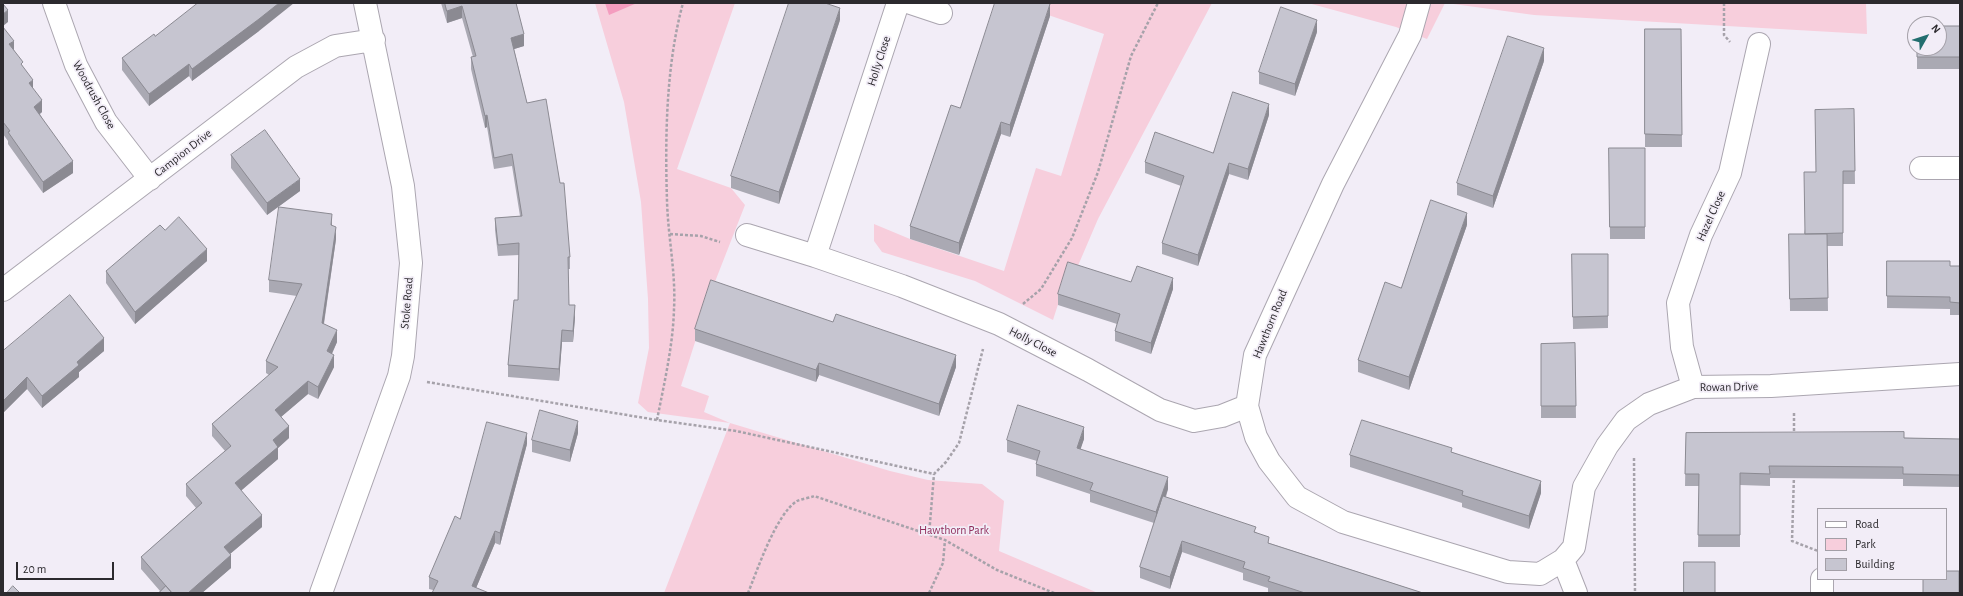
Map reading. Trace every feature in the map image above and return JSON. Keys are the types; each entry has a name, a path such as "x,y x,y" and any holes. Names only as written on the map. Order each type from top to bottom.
{"street":[{"name":"Woodrush Close","path":"54,3 76,65 106,122 150,179"},
{"name":"Stoke Road","path":"321,593 399,376 403,356 411,263 403,186 366,3"},
{"name":"Holly Close","path":"815,256 898,3"},
{"path":"911,3 941,13"},
{"name":"Hawthorn Road","path":"1419,3 1410,34 1333,184 1255,355 1247,406 1256,437 1266,455 1297,497 1343,522 1508,572 1540,574 1563,560"},
{"name":"Campion Drive","path":"3,290 296,67 335,46 374,40"},
{"name":"Hazel Close","path":"1693,388 1682,348 1678,303 1701,235 1730,173 1759,44"},
{"path":"1921,168 1960,168"},
{"name":"Holly Close","path":"747,235 815,256 902,286 999,324 1088,370 1160,410 1194,421 1222,416 1247,406"},
{"name":"Rowan Drive","path":"1563,560 1574,547 1584,487 1608,446 1626,420 1649,404 1693,388 1793,385 1960,374"},
{"path":"1563,560 1576,593"},
{"path":"1822,580 1822,593"}],"path":[{"path":"657,420 669,356 674,310 667,202 670,63 683,3"},
{"path":"929,535 934,474 946,462 959,443 984,346 999,324 1041,289 1072,238 1098,172 1131,56 1158,3"},
{"path":"670,234 701,236 718,242 747,235"},
{"path":"399,376 657,420 736,431 934,474"},
{"path":"1793,385 1794,440"},
{"path":"1634,415 1635,593"},
{"path":"1794,471 1792,541 1817,551"},
{"path":"748,593 768,543 782,518 796,502 814,496 945,540 997,570 1054,593"},
{"path":"929,593 942,563 945,540"}],"green space":[{"path":"595,3 735,3 677,169 731,188 745,205 711,292 681,386 709,396 704,412 730,423 648,412 638,403 649,348 648,299 641,202 624,102"},
{"path":"1013,3 1212,3 1098,219 1074,275 1068,273 1053,320 975,281 882,252 874,241 874,224 910,239 1004,271 1036,168 1061,176 1104,34"},
{"path":"1308,3 1445,3 1427,39 1396,27"},
{"path":"1446,3 1866,3 1867,34 1534,15"},
{"name":"Hawthorn Park","path":"730,423 890,471 928,480 982,484 1004,501 999,551 1098,593 664,593"}],"shaded area":[{"path":"605,3 637,3 609,15"}],"building":[{"path":"198,3 279,3 192,69 189,64 149,94 122,58 154,34 155,36"},
{"path":"445,3 516,3 524,34 511,38 527,103 546,99 560,183 564,183 570,257 568,257 569,305 575,305 573,331 562,330 559,369 508,365 514,300 518,300 519,243 498,245 495,218 522,216 512,154 494,158 487,115 485,116 471,57 476,56 462,6 447,11"},
{"path":"789,3 825,3 840,8 779,192 731,176"},
{"path":"995,3 1050,4 1010,125 1001,122 959,243 910,226 951,105 960,108"},
{"path":"3,4 8,10 3,14"},
{"path":"1281,7 1317,20 1295,84 1259,72"},
{"path":"1947,26 1960,26 1960,57 1917,57 1947,56"},
{"path":"3,27 14,41 9,44 23,62 21,64 33,80 29,83 42,100 34,107 73,161 43,182 8,132 10,131 3,122"},
{"path":"1645,29 1681,29 1682,135 1645,134"},
{"path":"1508,36 1544,48 1493,196 1457,183"},
{"path":"1233,92 1269,104 1248,169 1229,163 1198,255 1162,243 1184,176 1145,162 1155,132 1213,153"},
{"path":"1854,109 1855,171 1843,171 1843,233 1805,234 1804,172 1816,172 1815,110"},
{"path":"265,130 300,179 267,203 231,155"},
{"path":"1609,148 1645,148 1645,227 1610,227"},
{"path":"1431,200 1467,213 1409,377 1358,360 1385,282 1401,288"},
{"path":"279,207 332,214 331,225 336,227 322,323 337,330 327,351 334,355 318,387 308,381 275,410 289,426 273,440 278,447 235,483 262,515 224,547 231,555 188,593 172,593 141,557 202,503 186,484 231,446 212,424 278,367 266,361 302,284 269,280"},
{"path":"179,217 207,249 135,312 106,271 160,225 165,230"},
{"path":"1789,234 1827,234 1828,298 1790,299"},
{"path":"1572,254 1608,254 1608,316 1573,317"},
{"path":"1887,261 1950,261 1950,266 1960,266 1960,303 1950,302 1950,297 1887,296"},
{"path":"1068,262 1131,282 1137,266 1173,278 1151,343 1115,331 1120,314 1058,294"},
{"path":"711,280 833,322 836,314 956,355 939,404 819,363 816,370 695,329"},
{"path":"70,295 104,338 77,362 79,365 42,396 27,377 3,401 3,351"},
{"path":"1575,343 1576,406 1541,406 1541,344"},
{"path":"1018,405 1084,427 1077,448 1168,477 1156,512 1090,490 1093,483 1036,464 1040,451 1007,440"},
{"path":"540,410 578,421 570,450 532,440"},
{"path":"1362,420 1452,448 1451,452 1541,481 1529,516 1462,495 1463,491 1350,455"},
{"path":"487,422 527,433 500,533 495,531 472,586 489,593 432,593 438,581 429,577 455,516 460,519"},
{"path":"1904,432 1904,438 1960,439 1960,475 1903,474 1903,467 1769,466 1770,474 1740,473 1740,535 1698,535 1699,474 1685,474 1686,433"},
{"path":"1163,496 1256,527 1254,532 1269,537 1268,543 1423,593 1305,593 1268,581 1270,577 1243,568 1245,562 1182,541 1170,577 1140,567"},
{"path":"1684,562 1715,562 1715,593 1684,593"},
{"path":"1947,571 1959,571 1959,593 1923,593 1923,580 1947,580"},
{"path":"13,586 20,593 7,593"},
{"path":"166,586 172,593 159,593"}]}
